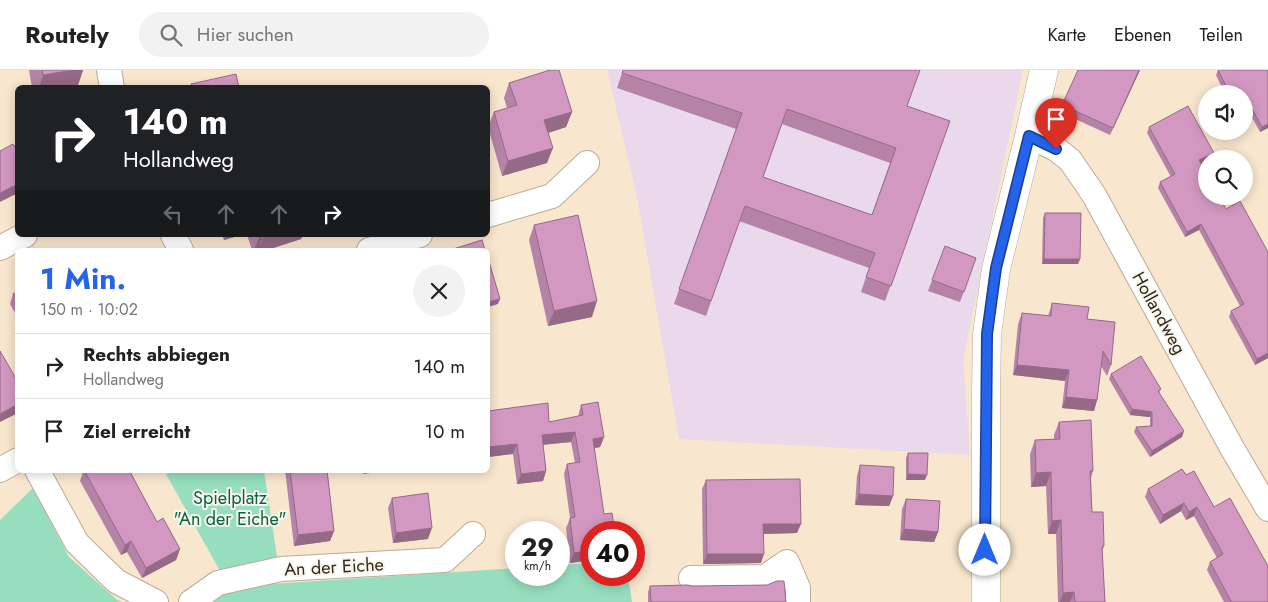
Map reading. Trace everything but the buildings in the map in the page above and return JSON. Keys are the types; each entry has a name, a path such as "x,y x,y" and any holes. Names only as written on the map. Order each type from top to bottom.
{"street":[{"path":"110,70 112,85"},
{"path":"986,602 987,334 996,268 1044,70"},
{"name":"Hollandweg","path":"1029,136 1056,149 1070,160 1094,195 1232,448 1268,509"},
{"path":"490,214 552,196 587,163"},
{"path":"0,248 21,237"},
{"path":"376,248 413,237"},
{"path":"0,470 15,462"},
{"path":"39,473 77,543 116,581 156,602"},
{"name":"An der Eiche","path":"192,602 218,583 281,569 445,560 473,534"},
{"path":"691,578 765,577 786,562 798,588 798,602"}],"shaded area":[{"path":"607,70 1023,70 963,359 970,455 679,439 637,197"}],"green space":[{"name":"Spielplatz \"An der Eiche\"","path":"264,473 277,557 220,571 166,474"},
{"path":"33,488 69,557 116,599 122,602 0,602 0,520"},
{"path":"570,564 580,564 580,586 630,586 632,602 213,602 225,593 255,585 505,569 505,586 570,586"}],"route":[{"path":"985,550 987,334 996,268 1029,136 1056,149"}]}
